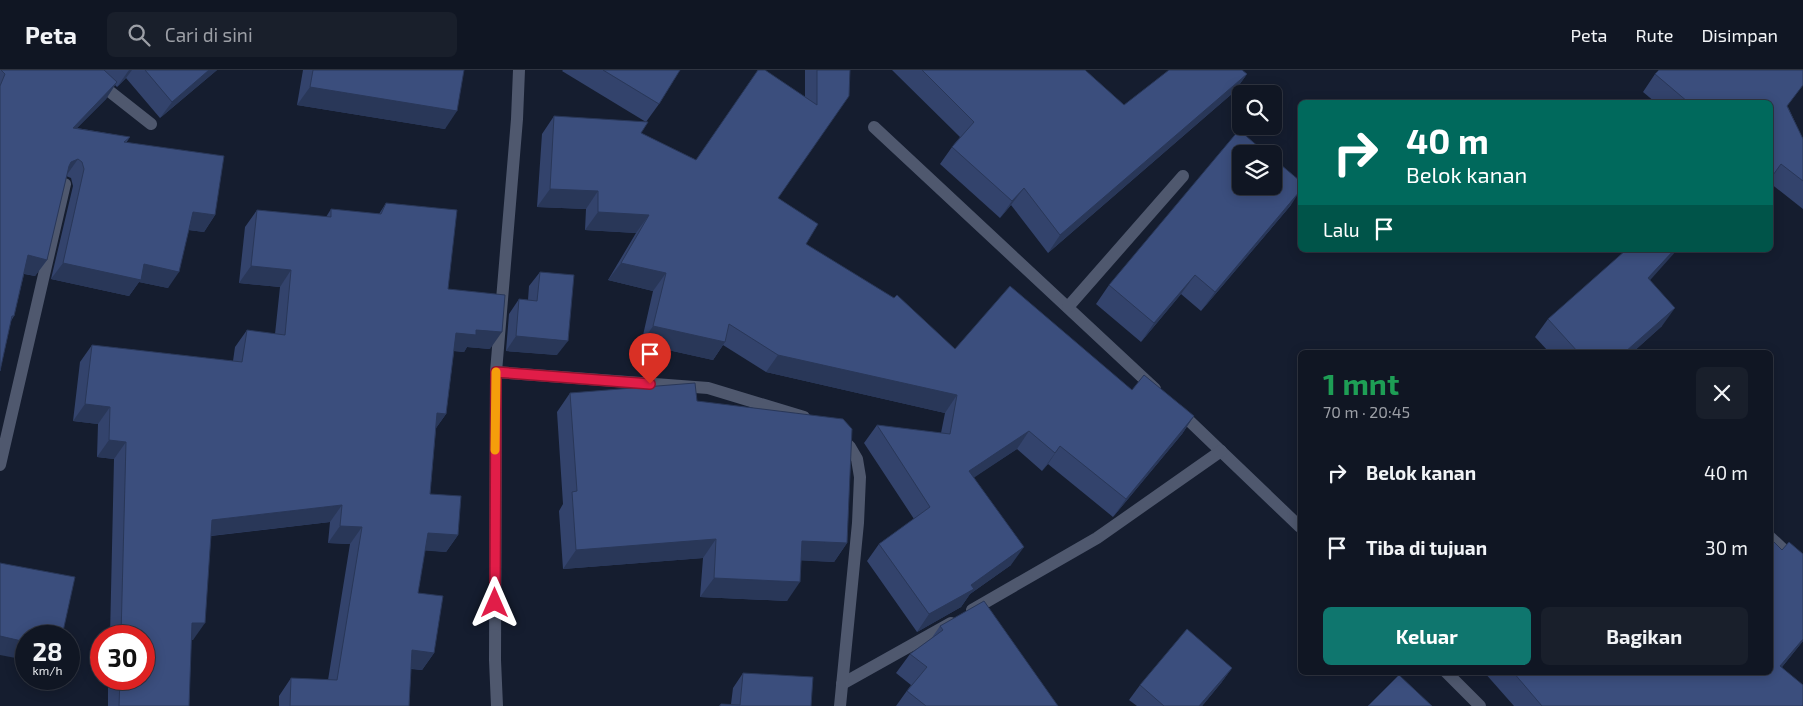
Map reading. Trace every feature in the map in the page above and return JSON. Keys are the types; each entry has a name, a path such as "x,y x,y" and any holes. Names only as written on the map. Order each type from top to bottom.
{"street":[{"path":"86,70 104,87 151,124"},
{"path":"497,706 495,660 496,372 517,119 519,70"},
{"path":"874,127 1068,306 1298,525"},
{"path":"1068,306 1183,176"},
{"path":"0,465 65,184"},
{"path":"496,372 708,388 813,420"},
{"path":"833,430 850,447 856,459 860,477 858,523 840,706"},
{"path":"842,684 1097,538 1221,451"},
{"path":"1773,540 1803,568"},
{"path":"1449,675 1480,706"}],"building":[{"path":"1,70 104,70 117,82 73,128 130,137 124,142 224,156 215,215 193,212 179,272 144,264 141,280 63,263 84,169 82,162 78,159 71,162 47,260 28,255 0,371 0,86 5,74"},
{"path":"145,70 209,70 172,102"},
{"path":"313,70 464,70 457,111 310,87"},
{"path":"603,70 680,70 659,104"},
{"path":"758,70 765,70 817,105 817,70 850,70 849,96 778,198 818,224 806,244 894,298 897,295 955,349 1010,286 1132,390 1144,375 1194,416 1126,499 1060,446 1055,453 1029,431 969,471 1024,547 971,585 974,589 929,614 879,544 930,507 877,425 950,434 957,395 778,355 729,324 725,342 653,326 666,273 621,263 649,215 598,212 598,191 550,189 554,116 648,122 641,133 696,160"},
{"path":"922,70 1085,70 1124,105 1169,70 1242,70 1247,74 1060,235 1024,188 1012,201 952,147 974,122"},
{"path":"1659,70 1803,70 1803,85 1787,106 1803,139 1803,181 1781,164 1773,175 1773,100 1686,100 1655,74"},
{"path":"1235,135 1245,135 1256,145 1232,145 1232,195 1282,195 1282,166 1298,179 1298,193 1215,292 1195,275 1154,323 1109,285"},
{"path":"386,203 457,210 448,289 505,295 502,332 476,330 476,335 456,333 446,414 437,413 430,494 461,496 458,535 428,533 418,593 443,596 434,653 412,650 409,706 290,706 291,678 337,680 362,527 340,526 342,505 212,520 205,623 192,623 189,706 119,706 120,690 155,690 155,625 121,625 126,442 109,440 110,407 85,404 92,345 242,362 247,330 285,335 291,270 251,266 257,210 331,217 331,209 381,214"},
{"path":"1624,252 1672,252 1648,278 1675,308 1627,350 1576,350 1548,319"},
{"path":"540,272 574,275 568,341 516,336 519,299 537,301"},
{"path":"695,383 697,401 843,419 852,429 847,543 802,541 800,582 714,578 716,539 576,550 572,492 577,491 570,393"},
{"path":"1773,541 1782,550 1789,542 1803,554 1803,639 1780,666 1803,685 1803,706 1542,706 1516,675 1773,675"},
{"path":"0,563 75,577 64,625 15,625 15,639 0,636"},
{"path":"984,601 1058,706 926,706 907,691 927,667 910,654 943,630 940,626"},
{"path":"1187,629 1232,668 1199,706 1164,706 1140,685"},
{"path":"743,673 813,677 811,706 720,706 721,704 740,705"},
{"path":"1399,675 1432,706 1368,706"}],"slow traffic":[{"path":"495,450 496,372"}],"route":[{"path":"495,603 496,372 650,384"}]}
